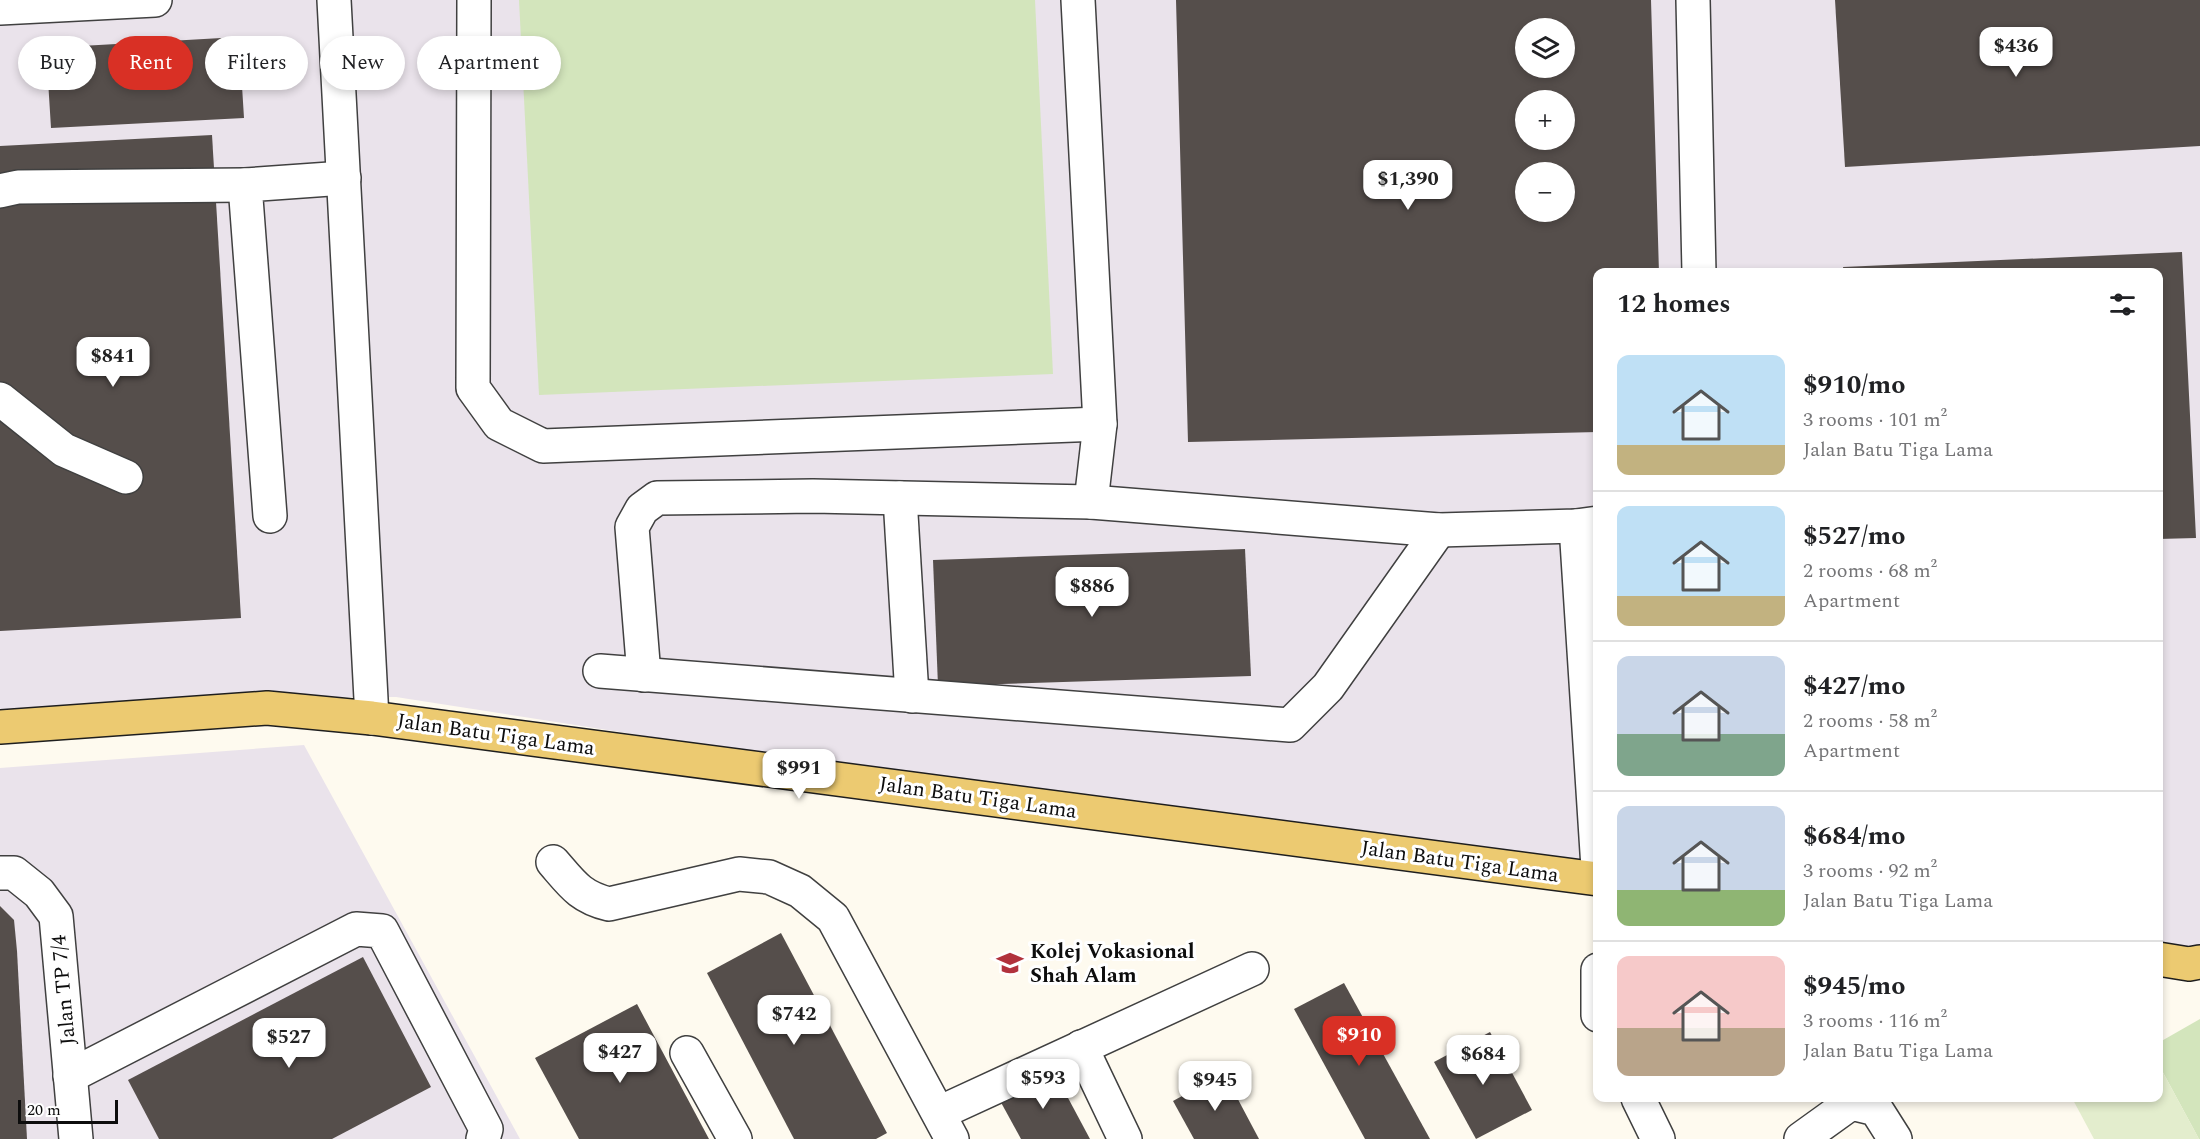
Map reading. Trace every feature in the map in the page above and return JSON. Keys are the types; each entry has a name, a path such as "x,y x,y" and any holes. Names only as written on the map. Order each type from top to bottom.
{"main road":[{"name":"Jalan Batu Tiga Lama","path":"0,727 267,708 372,718 1593,878"},
{"path":"2163,960 2189,964 2200,962"}],"lane":[{"path":"0,8 155,0"},
{"path":"334,0 372,718"},
{"path":"474,0 473,387 500,424 543,446 1100,424"},
{"path":"1078,0 1100,424 1091,502"},
{"path":"1693,0 1699,268"},
{"path":"0,191 18,187 245,185 344,178"},
{"path":"245,185 270,516"},
{"path":"0,399 64,450 126,477"},
{"path":"644,675 632,527 642,509 657,498 813,496 1091,502 1439,530 1587,525 1593,712"},
{"path":"900,498 912,696"},
{"path":"600,671 1290,725 1328,687 1439,530"},
{"path":"554,862 578,891 593,900 609,904 738,874 769,877 800,891 833,918 945,1126 1081,1047 1252,969"},
{"name":"Jalan TP 7/4","path":"0,873 14,873 39,893 56,916 76,1139"},
{"path":"70,1076 356,929 382,931 486,1129 483,1139"},
{"path":"1081,1047 1125,1139"},
{"path":"687,1053 735,1139"},
{"path":"1640,1102 1658,1139"},
{"path":"1801,1139 1851,1103 1876,1109 1895,1139"}],"shaded area":[{"path":"0,0 2200,0 2200,976 2163,973 2163,268 1593,268 1593,884 396,697 278,697 0,711"},
{"path":"304,745 520,1139 0,1139 0,768"}],"green space":[{"path":"519,0 1035,0 1053,374 539,395 524,90 561,90 561,36 521,36"},
{"path":"2200,1019 2200,1139 2163,1072 2163,1040"},
{"path":"2163,1072 2199,1139 2094,1139 2074,1102 2163,1102"}],"building":[{"path":"1176,0 1651,0 1659,268 1593,268 1593,432 1188,442"},
{"path":"1835,0 2200,0 2200,146 1845,167"},
{"path":"205,39 205,90 242,90 244,118 51,128 49,90 96,90 96,45 108,44 108,90 193,90 193,40"},
{"path":"212,135 241,618 0,631 0,146"},
{"path":"2182,252 2196,538 2163,539 2163,268 1843,267"},
{"path":"1245,549 1251,676 938,686 933,560"},
{"path":"0,906 14,920 27,1139 0,1139"},
{"path":"781,933 887,1133 876,1139 794,1139 707,973"},
{"path":"363,957 431,1087 332,1139 159,1139 128,1080"},
{"path":"1344,983 1430,1139 1365,1139 1294,1009"},
{"path":"637,1004 709,1139 579,1139 535,1058"},
{"path":"1490,1032 1532,1110 1476,1139 1434,1062"},
{"path":"1052,1068 1090,1139 1021,1139 998,1097"},
{"path":"1224,1073 1259,1139 1194,1139 1173,1101"}],"place":[{"name":"Kolej Vokasional Shah Alam","path":"1010,963"}]}
